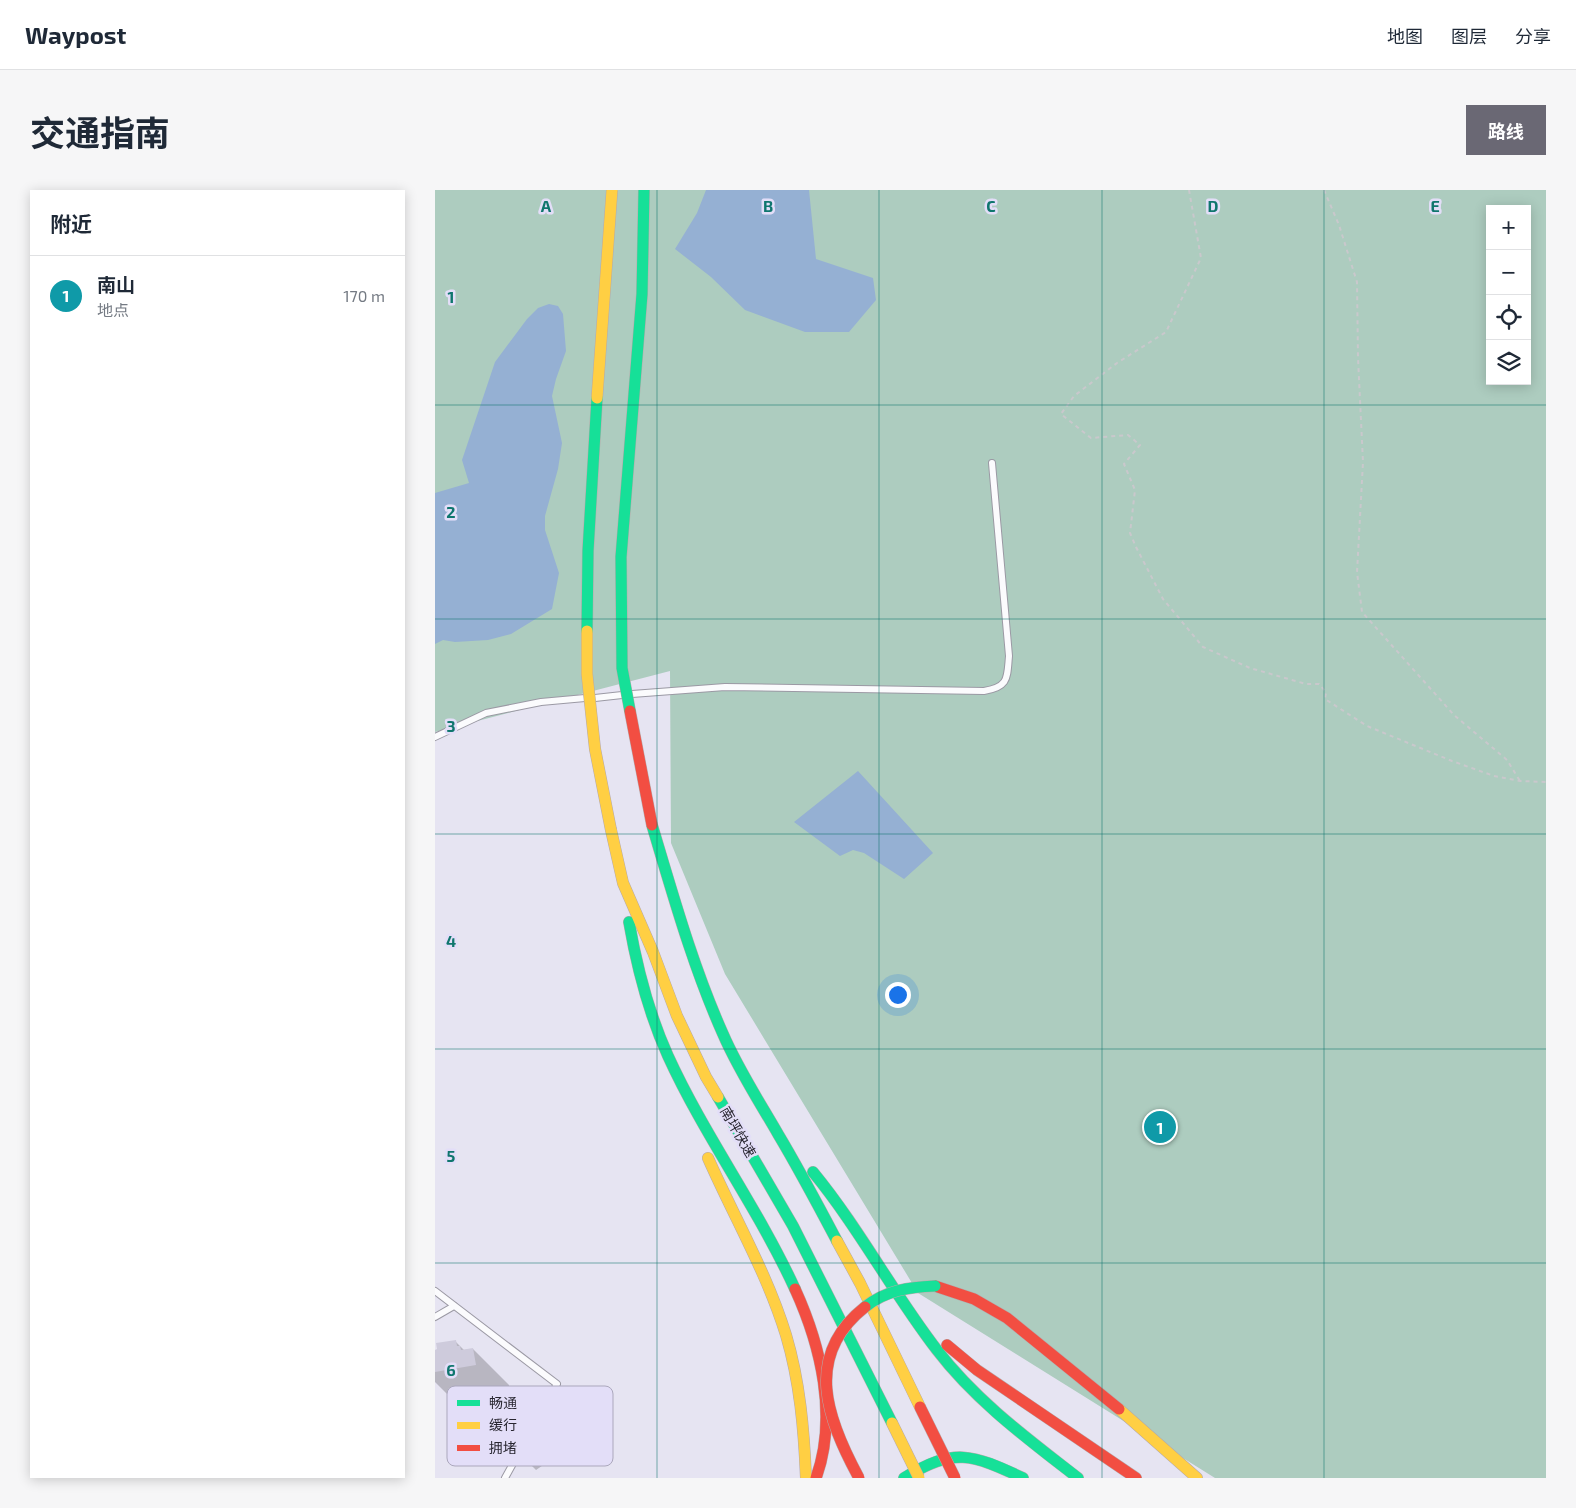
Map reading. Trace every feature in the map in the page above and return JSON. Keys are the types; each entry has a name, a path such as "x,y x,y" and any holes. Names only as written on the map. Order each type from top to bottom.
{"highway":[{"name":"南坪快速","path":"612,190 601,332 588,551 587,665 595,749 623,883 653,952 677,1016 706,1077 793,1226 919,1478"},
{"path":"644,190 642,294 621,557 622,668 652,824 677,909 723,1035 741,1071 803,1176 861,1283 955,1478"},
{"path":"623,883 645,997 656,1030 711,1137 769,1235 801,1301 816,1342 820,1361 826,1435 824,1452 816,1478"},
{"path":"676,1072 702,1146 771,1295 786,1336 802,1408 807,1478"},
{"path":"773,1125 822,1182 853,1225 910,1312 957,1374 977,1395 1079,1478"},
{"path":"859,1478 846,1455 829,1411 826,1381 827,1365 832,1348 847,1323 867,1304 891,1291 919,1285 952,1289 1000,1312 1124,1412 1197,1478"},
{"path":"910,1312 977,1370 1136,1478"},
{"path":"904,1478 948,1456 969,1456 987,1460 1023,1478"}],"lane":[{"path":"435,737 486,713 551,701 725,687 996,689 1002,685 1007,676 1009,656 992,463"},
{"path":"435,1291 557,1384 556,1386"},
{"path":"435,1317 454,1306"},
{"path":"505,1478 512,1466"}],"path":[{"path":"1189,190 1201,258 1166,332 1102,374 1074,396 1061,414 1091,438 1128,435 1139,445 1124,464 1135,490 1130,533 1163,600 1203,647 1250,668 1306,684 1319,684 1326,692 1325,699 1367,726 1494,776 1520,781 1546,782"},
{"path":"1324,190 1339,225 1357,282 1358,358 1363,462 1357,572 1362,612 1454,715 1507,760 1520,781"}],"green space":[{"path":"435,190 1546,190 1546,1478 1215,1478 918,1293 725,974 671,843 670,671 435,732"}],"water":[{"path":"706,190 809,190 816,259 873,278 876,300 849,332 805,332 745,310 711,277 675,249 697,213"},
{"path":"549,304 558,306 563,314 566,351 552,396 562,443 558,469 545,516 545,530 559,573 552,609 511,634 488,640 455,642 443,640 435,644 435,493 469,483 462,460 495,362 527,319 538,308"},
{"path":"858,771 933,853 904,879 864,853 853,850 840,856 794,822"}],"building":[{"path":"456,1340 457,1346 460,1346 461,1350 473,1348 476,1365 435,1372 436,1343"}],"traffic: fast":[{"path":"630,711 622,668 621,557 642,294 644,190"},
{"path":"587,631 588,551 597,398"},
{"path":"652,825 693,957 723,1034 742,1072 837,1241"},
{"path":"629,922 644,990 668,1056 698,1115 765,1230 795,1289"},
{"path":"718,1097 793,1226 892,1423"},
{"path":"813,1172 846,1215 921,1328 952,1369 1003,1418 1078,1478"},
{"path":"865,1307 873,1301 899,1290 935,1286"},
{"path":"904,1478 921,1468 937,1462 963,1457 976,1459 1023,1478"}],"traffic: slow":[{"path":"597,398 612,190"},
{"path":"587,631 587,674 595,749 611,830"},
{"path":"611,830 623,883 653,952 677,1016 706,1077 718,1097"},
{"path":"708,1158 760,1267 786,1335 795,1370 801,1406 806,1478"},
{"path":"837,1241 860,1283 920,1407"},
{"path":"1119,1409 1197,1478"},
{"path":"892,1423 919,1478"}],"traffic: jam":[{"path":"630,711 652,825"},
{"path":"935,1286 974,1299 1007,1318 1119,1409"},
{"path":"795,1289 819,1358 826,1406 826,1431 816,1478"},
{"path":"859,1478 830,1411 827,1367 833,1346 846,1326 865,1307"},
{"path":"947,1345 977,1370 1136,1478"},
{"path":"920,1407 955,1478"}],"place":[{"name":"南山","path":"1160,1127"}]}
